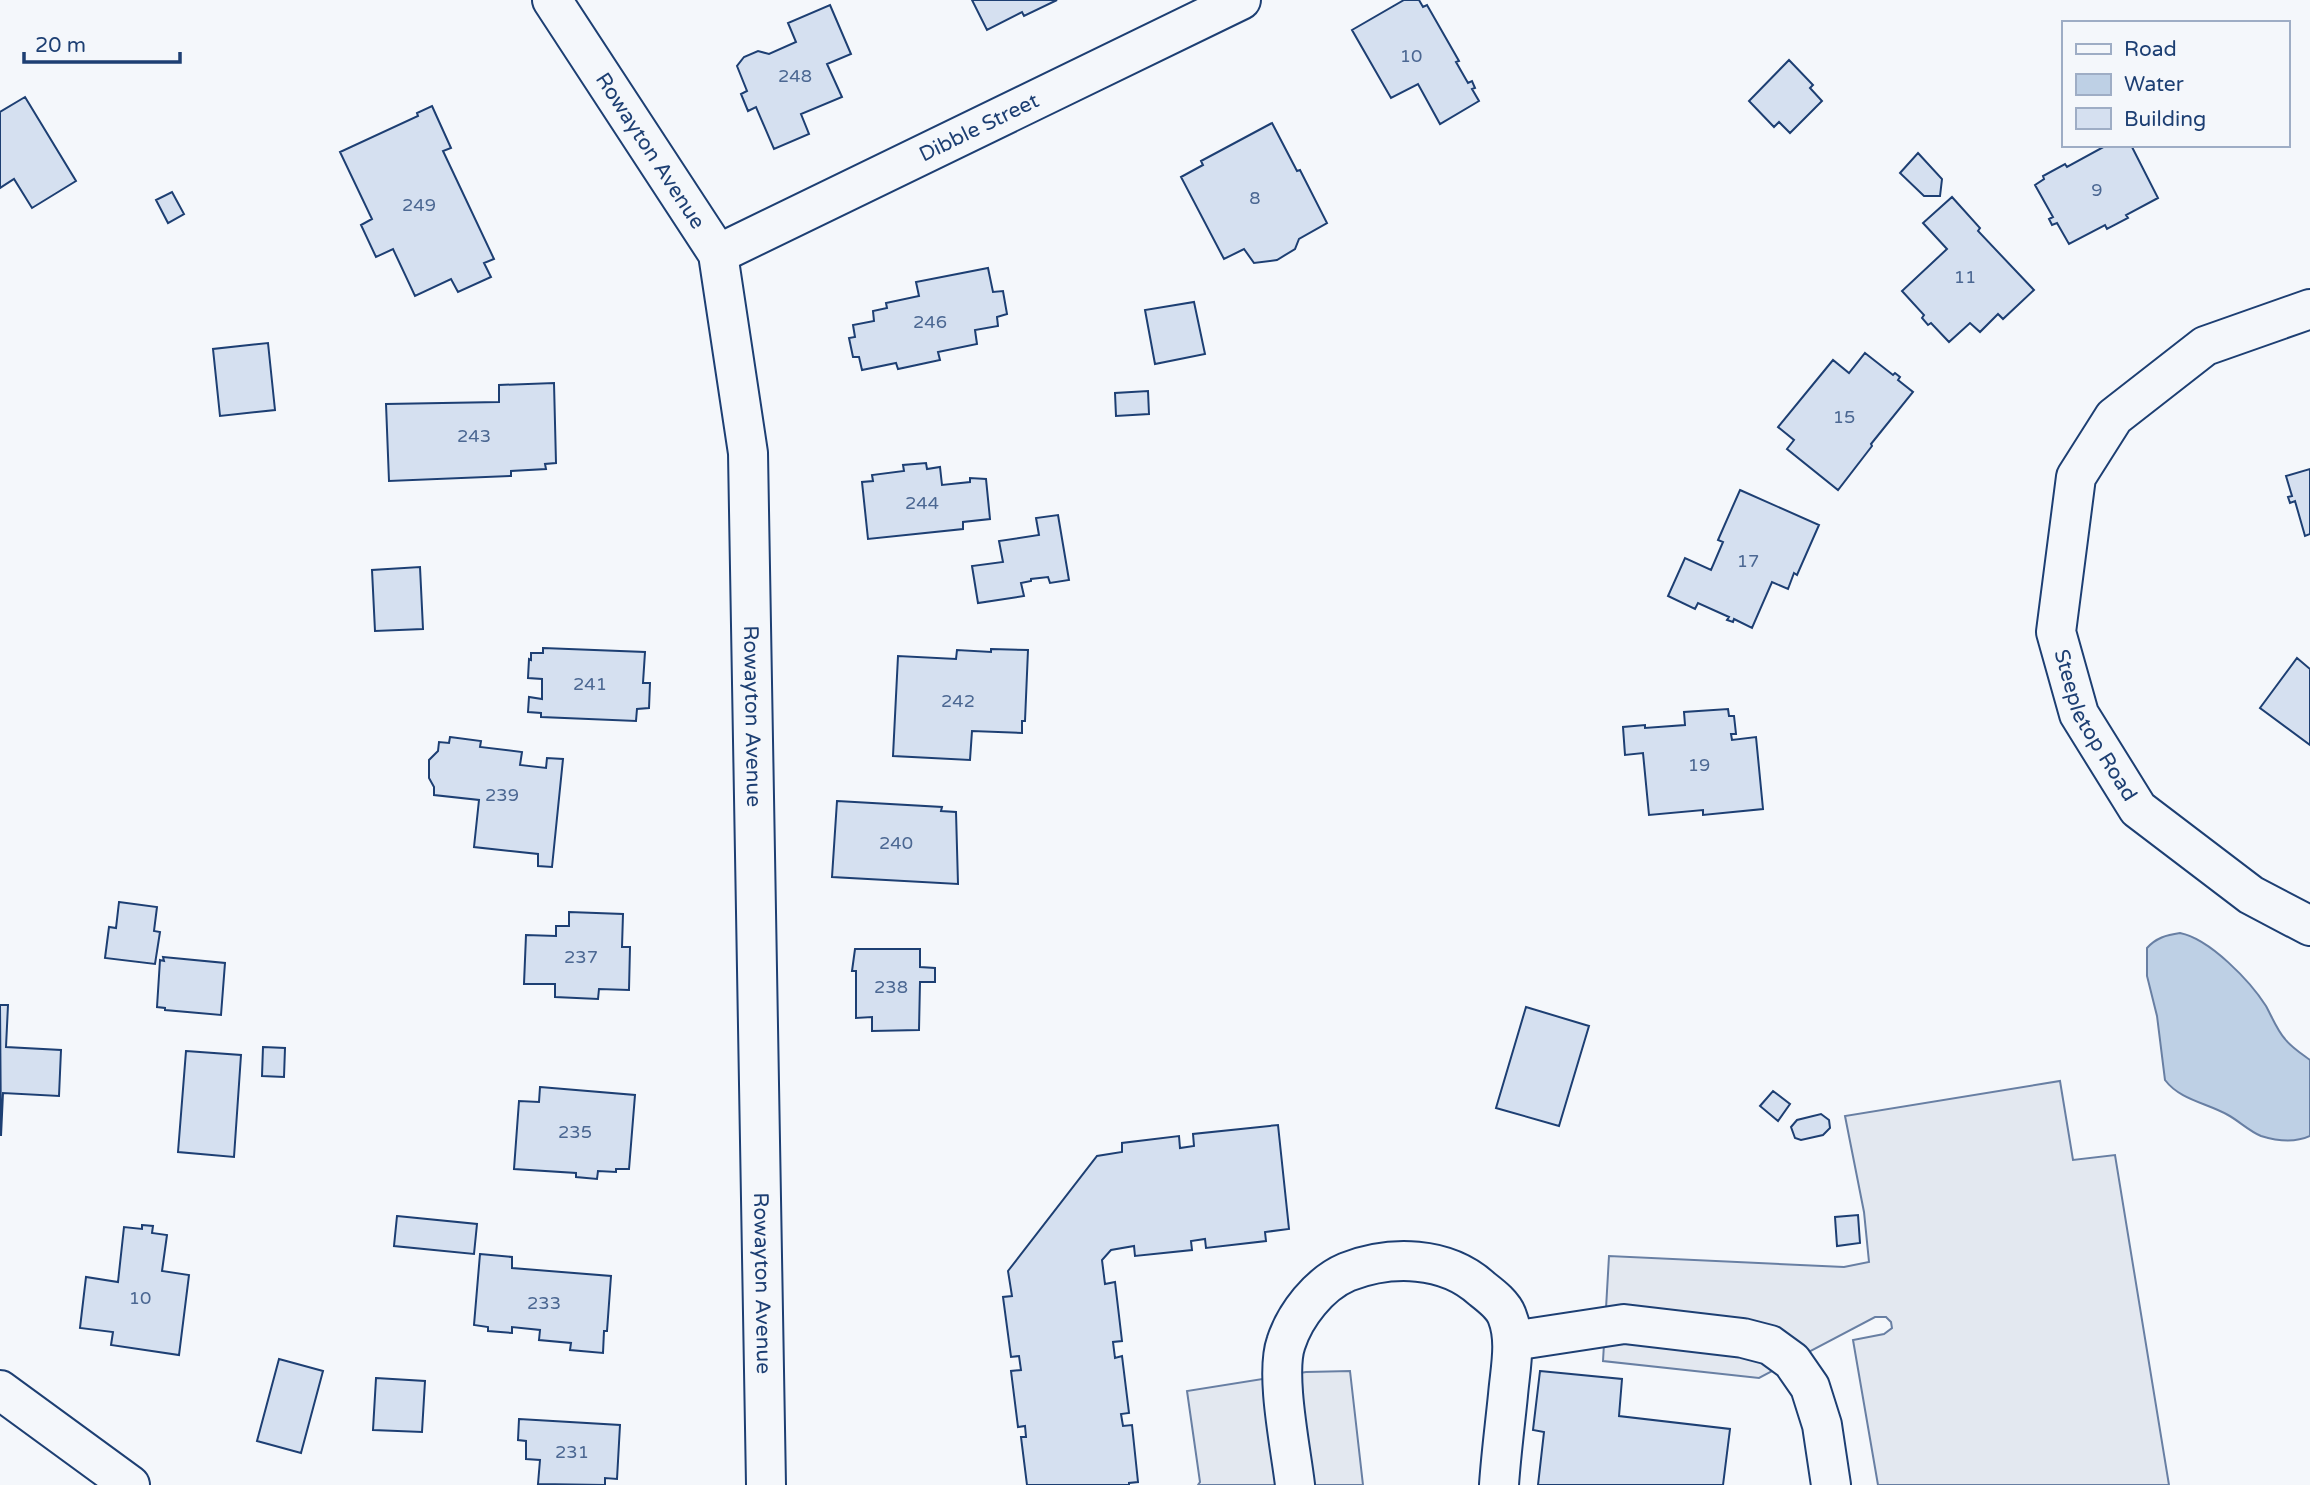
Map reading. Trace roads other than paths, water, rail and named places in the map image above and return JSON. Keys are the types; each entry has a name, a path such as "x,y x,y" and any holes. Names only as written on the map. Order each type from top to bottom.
{"street":[{"name":"Rowayton Avenue","path":"552,0 718,254 748,453 766,1485"},
{"name":"Dibble Street","path":"718,254 1241,0"},
{"name":"Steepletop Road","path":"2310,309 2204,346 2114,417 2076,477 2056,632 2079,714 2138,809 2251,895 2310,926"},
{"path":"1295,1485 1281,1372 1285,1344 1297,1317 1319,1291 1345,1273 1380,1263 1418,1261 1445,1267 1471,1279 1495,1300 1507,1315 1513,1341 1499,1485"},
{"path":"1513,1341 1623,1324 1743,1338 1770,1345 1792,1361 1810,1387 1822,1425 1831,1485"},
{"path":"0,1390 130,1485"}],"water":[{"path":"2180,933 2204,943 2240,973 2266,1006 2285,1039 2310,1060 2310,1136 2286,1140 2261,1136 2228,1115 2178,1092 2165,1080 2157,1016 2147,976 2147,948 2162,938"}]}
